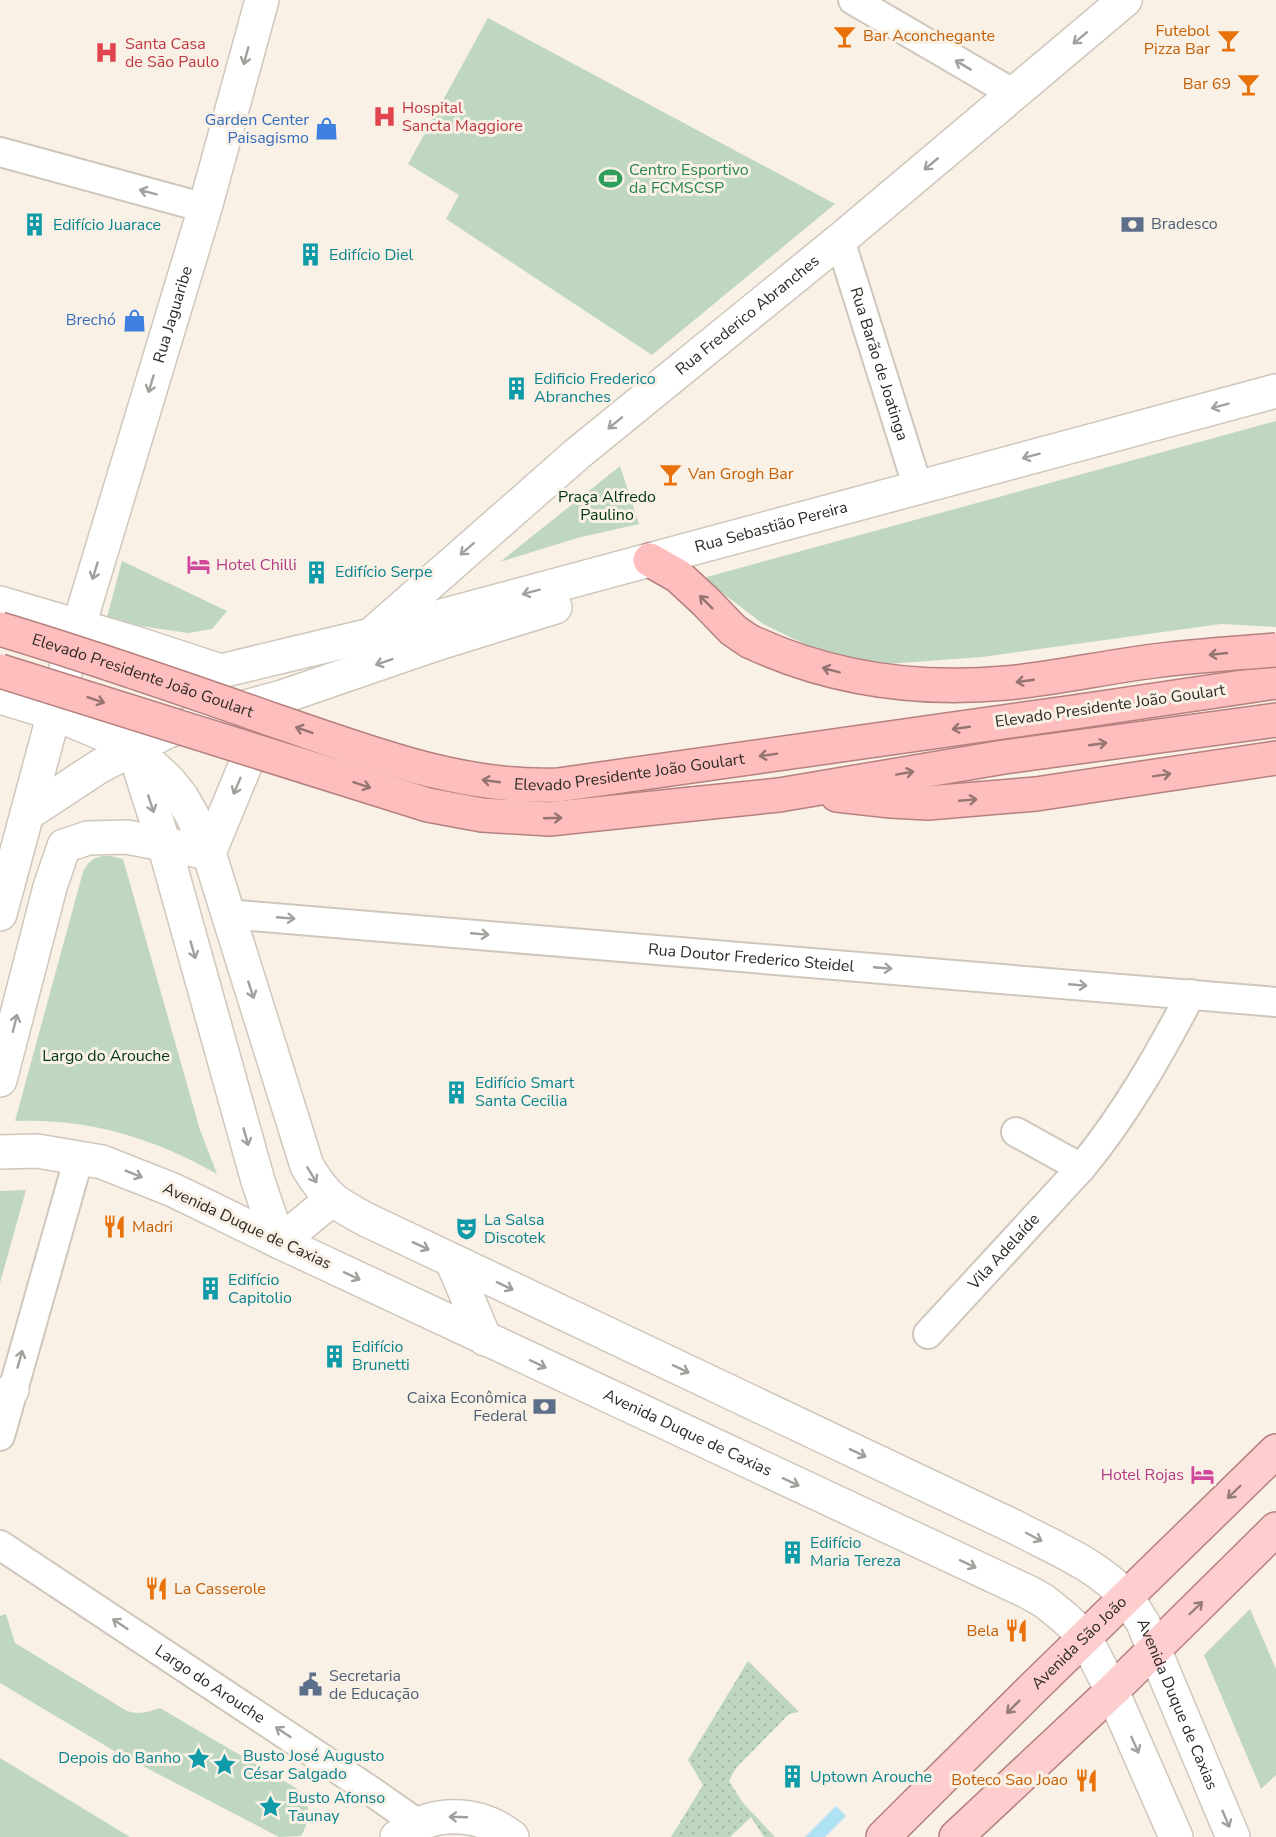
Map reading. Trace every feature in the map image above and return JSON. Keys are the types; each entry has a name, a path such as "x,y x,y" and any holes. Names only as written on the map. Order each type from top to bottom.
{"highway":[{"path":"650,560 678,576 733,630 749,640 800,662 852,676 909,685 1008,683 1153,661 1276,650"},
{"name":"Elevado Presidente João Goulart","path":"0,629 78,652 396,761 460,778 536,786 568,784 1276,682"},
{"path":"0,671 428,805 482,815 549,819 779,795 1004,757 1276,720"},
{"path":"806,790 850,797 928,803 1036,794 1276,758"}],"main road":[{"name":"Rua Jaguaribe","path":"78,626 205,208 262,0"},
{"name":"Rua Frederico Abranches","path":"371,635 577,454 840,240 1125,0"},
{"name":"Rua Sebastião Pereira","path":"78,626 221,671 371,635 608,572 1276,390"},
{"path":"27,814 100,766 166,732 282,697 439,643 570,603 608,572"},
{"path":"0,603 78,626 0,914"},
{"path":"0,697 53,713 133,748 181,795 193,817 209,853 307,1166 316,1182 331,1200 280,1242 258,1181 164,844 133,748"},
{"path":"209,853 259,732 282,697"},
{"path":"0,1080 50,888 64,846 88,838 127,837 209,853"},
{"path":"0,1152 37,1151 79,1156"},
{"name":"Avenida Duque de Caxias","path":"79,1156 102,1162 172,1190 1044,1601 1085,1637 1112,1691 1176,1837"},
{"name":"Avenida Duque de Caxias","path":"331,1200 367,1221 1017,1528 1104,1576 1126,1597 1143,1623 1233,1837"},
{"path":"452,1261 485,1339"},
{"name":"Avenida São João","path":"883,1837 1276,1451"},
{"path":"956,1837 1112,1691 1276,1529"},
{"path":"407,1830 443,1817 468,1817 492,1824 512,1837"}],"street":[{"path":"853,0 1014,94"},
{"path":"0,152 205,208"},
{"name":"Rua Barão de Joatinga","path":"840,240 918,488"},
{"name":"Rua Doutor Frederico Steidel","path":"227,914 1276,1002"},
{"name":"Vila Adelaíde","path":"928,1334 1104,1140 1173,1029 1191,994"},
{"path":"1016,1132 1081,1168"},
{"path":"0,1436 6,1397 79,1156"},
{"name":"Largo do Arouche","path":"0,1545 362,1785 407,1830"}],"green space":[{"name":"Centro Esportivo da FCMSCSP","path":"488,18 835,204 652,355 446,219 459,195 408,164"},
{"path":"1276,421 1276,627 1221,624 982,657 873,665 815,649 763,624 703,578"},
{"name":"Praça Alfredo Paulino","path":"620,466 639,524 577,538 500,562"},
{"path":"122,561 227,611 212,629 188,633 106,621"},
{"name":"Largo do Arouche","path":"102,856 123,859 200,1130 217,1174 169,1150 120,1133 68,1123 15,1121 83,872 91,861"},
{"path":"26,1190 0,1283 0,1191"},
{"path":"1250,1609 1276,1669 1276,1775 1261,1789 1204,1655"},
{"path":"6,1614 15,1643 127,1711 140,1713 160,1708 296,1788 305,1799 308,1810 307,1823 301,1836 279,1837 116,1752 0,1683 0,1616"},
{"path":"748,1661 799,1712 789,1714 736,1768 729,1781 743,1803 775,1837 764,1837 751,1817 730,1837 671,1837 703,1785 688,1760"},
{"path":"0,1758 130,1837 0,1837"}],"water":[{"path":"836,1806 846,1816 825,1837 805,1837"}],"place":[{"name":"Bar Aconchegante","path":"845,36"},
{"name":"Futebol Pizza Bar","path":"1228,40"},
{"name":"Santa Casa de São Paulo","path":"107,53"},
{"name":"Bar 69","path":"1249,84"},
{"name":"Hospital Sancta Maggiore","path":"384,117"},
{"name":"Garden Center Paisagismo","path":"327,129"},
{"name":"Centro Esportivo da FCMSCSP","path":"611,179"},
{"name":"Bradesco","path":"1133,224"},
{"name":"Edifício Juarace","path":"35,225"},
{"name":"Edifício Diel","path":"311,255"},
{"name":"Brechó","path":"134,320"},
{"name":"Edificio Frederico Abranches","path":"516,388"},
{"name":"Van Grogh Bar","path":"670,474"},
{"name":"Hotel Chilli","path":"198,565"},
{"name":"Edifício Serpe","path":"317,572"},
{"name":"Edifício Smart Santa Cecilia","path":"457,1092"},
{"name":"Madri","path":"114,1227"},
{"name":"La Salsa Discotek","path":"466,1229"},
{"name":"Edifício Capitolio","path":"210,1289"},
{"name":"Edifício Brunetti","path":"334,1356"},
{"name":"Caixa Econômica Federal","path":"545,1407"},
{"name":"Hotel Rojas","path":"1202,1475"},
{"name":"Edifício Maria Tereza","path":"792,1552"},
{"name":"La Casserole","path":"156,1589"},
{"name":"Bela","path":"1017,1631"},
{"name":"Secretaria de Educação","path":"311,1685"},
{"name":"Depois do Banho","path":"199,1758"},
{"name":"Busto José Augusto César Salgado","path":"225,1765"},
{"name":"Uptown Arouche","path":"792,1777"},
{"name":"Boteco Sao Joao","path":"1086,1780"},
{"name":"Busto Afonso Taunay","path":"270,1807"}]}
